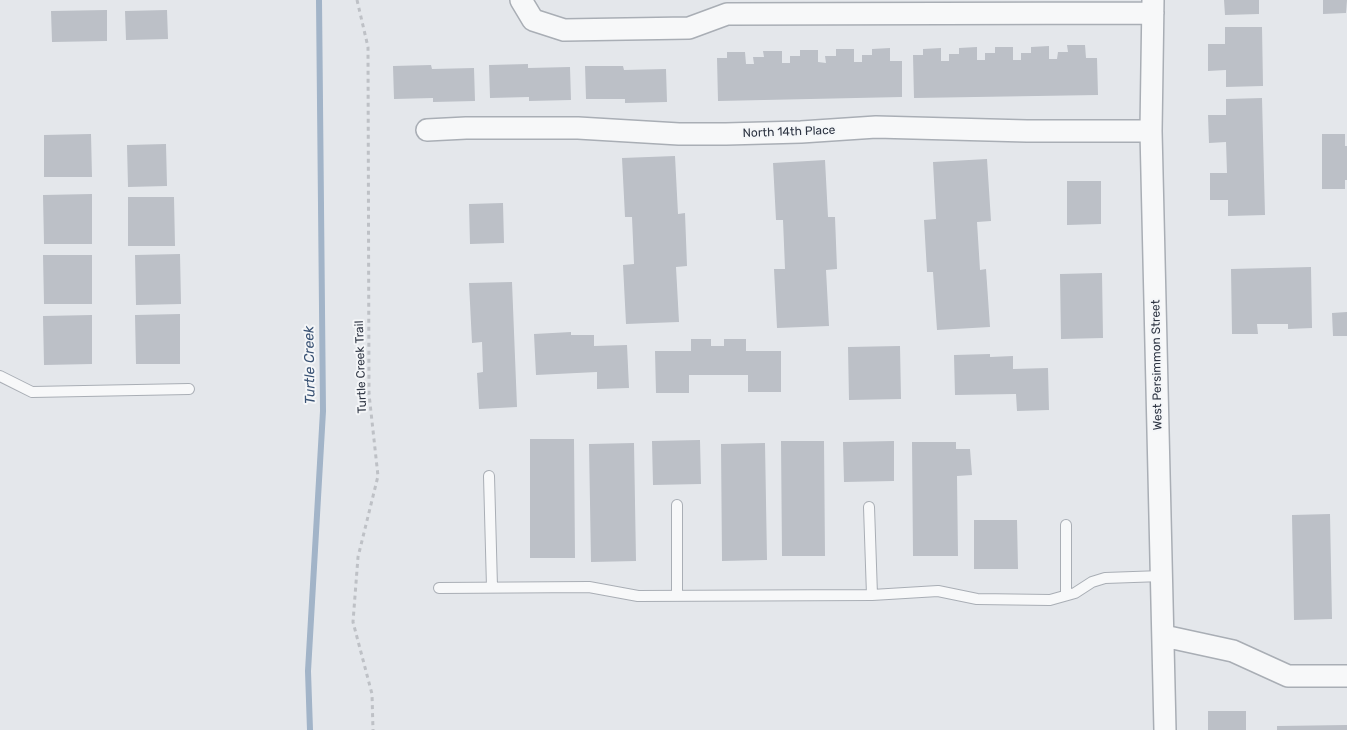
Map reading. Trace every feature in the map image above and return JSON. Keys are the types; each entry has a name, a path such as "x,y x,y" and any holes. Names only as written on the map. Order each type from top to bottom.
{"street":[{"path":"521,0 533,20 564,30 689,28 727,14 1153,6"},
{"name":"West Persimmon Street","path":"1153,6 1151,131 1165,730"},
{"name":"North 14th Place","path":"427,130 578,128 679,134 801,132 876,127 1027,131 1151,131"},
{"path":"1164,636 1233,651 1288,676 1347,676"}],"lane":[{"path":"0,376 32,392 189,389"},
{"path":"490,476 492,587"},
{"path":"677,505 677,596"},
{"path":"869,507 872,594"},
{"path":"1066,525 1066,595"},
{"path":"439,588 589,587 638,596 872,594 938,591 977,599 1050,600 1075,593 1092,582 1105,578 1162,576"}],"path":[{"name":"Turtle Creek Trail","path":"357,0 368,47 369,394 378,476 358,557 353,622 372,694 373,730"}],"building":[{"path":"1224,0 1259,0 1259,14 1225,15"},
{"path":"1323,0 1347,0 1346,13 1323,14"},
{"path":"107,10 107,41 52,42 51,11"},
{"path":"167,10 168,39 126,40 125,11"},
{"path":"1225,27 1262,27 1263,86 1226,87 1226,70 1208,71 1208,44 1225,44"},
{"path":"1067,45 1085,45 1086,58 1097,58 1098,95 914,98 913,55 923,55 923,49 941,48 941,61 949,61 949,54 959,54 959,48 977,47 977,60 985,60 985,53 995,53 995,47 1013,47 1013,60 1021,60 1021,53 1031,53 1031,47 1049,46 1049,59 1057,59 1058,52 1068,52"},
{"path":"890,48 890,61 902,61 902,97 718,101 717,58 727,58 727,52 745,52 746,64 754,64 753,57 764,57 763,51 782,51 782,63 790,63 790,56 800,56 800,50 818,50 818,62 826,63 825,56 836,56 836,49 854,49 854,62 862,62 862,55 872,55 872,49"},
{"path":"528,64 528,68 570,67 571,100 529,101 529,97 490,98 489,65"},
{"path":"431,65 432,69 474,68 475,101 433,102 433,98 394,99 393,66"},
{"path":"585,66 623,66 624,70 666,69 667,102 625,103 625,99 586,99"},
{"path":"1262,98 1265,215 1228,216 1228,200 1210,200 1210,173 1227,173 1226,142 1209,143 1208,115 1226,115 1226,99"},
{"path":"91,134 92,177 44,177 44,135"},
{"path":"1322,134 1345,134 1347,180 1345,180 1345,189 1322,189"},
{"path":"166,144 167,186 128,187 127,145"},
{"path":"675,156 678,214 685,213 687,266 676,267 679,322 626,324 623,265 634,264 632,217 625,217 622,158"},
{"path":"987,159 991,221 977,222 980,270 986,269 990,327 937,330 933,272 927,272 924,220 936,219 933,162"},
{"path":"825,160 828,217 835,217 837,269 826,270 829,326 777,328 774,269 785,269 783,220 776,220 773,163"},
{"path":"1067,181 1101,181 1101,224 1067,225"},
{"path":"92,194 92,244 44,244 43,195"},
{"path":"128,197 174,197 175,246 128,246"},
{"path":"503,203 504,243 470,244 469,204"},
{"path":"180,254 181,304 136,305 135,255"},
{"path":"43,255 92,255 92,304 44,304"},
{"path":"1311,267 1312,328 1288,329 1288,324 1257,324 1258,334 1232,334 1231,269"},
{"path":"1102,273 1103,338 1061,339 1060,274"},
{"path":"512,282 517,407 479,409 477,373 483,372 482,342 472,343 469,283"},
{"path":"1347,312 1347,336 1333,336 1332,313"},
{"path":"180,314 180,364 136,364 135,315"},
{"path":"92,315 92,364 44,365 43,316"},
{"path":"571,332 571,335 594,335 594,346 627,345 629,388 597,389 597,372 536,375 534,334"},
{"path":"691,339 711,339 711,346 724,346 724,339 746,339 746,351 781,351 781,392 748,392 748,375 689,375 689,393 656,393 655,351 691,351"},
{"path":"900,346 901,399 849,400 848,347"},
{"path":"990,354 990,357 1013,356 1013,369 1048,368 1049,410 1017,411 1016,394 955,395 954,355"},
{"path":"530,439 574,439 575,558 530,558"},
{"path":"700,440 701,484 653,485 652,441"},
{"path":"781,441 824,441 825,556 782,556"},
{"path":"894,441 894,481 844,482 843,442"},
{"path":"912,442 956,442 956,449 970,449 972,475 957,476 958,556 913,556"},
{"path":"634,443 636,561 591,562 589,444"},
{"path":"765,443 767,560 722,561 721,444"},
{"path":"1330,514 1332,619 1294,620 1292,515"},
{"path":"974,520 1017,520 1018,569 974,569"},
{"path":"1208,711 1246,711 1246,730 1208,730"},
{"path":"1347,725 1347,730 1277,730 1277,726"}],"waterway":[{"name":"Turtle Creek","path":"310,730 308,671 323,411 319,0"}]}
